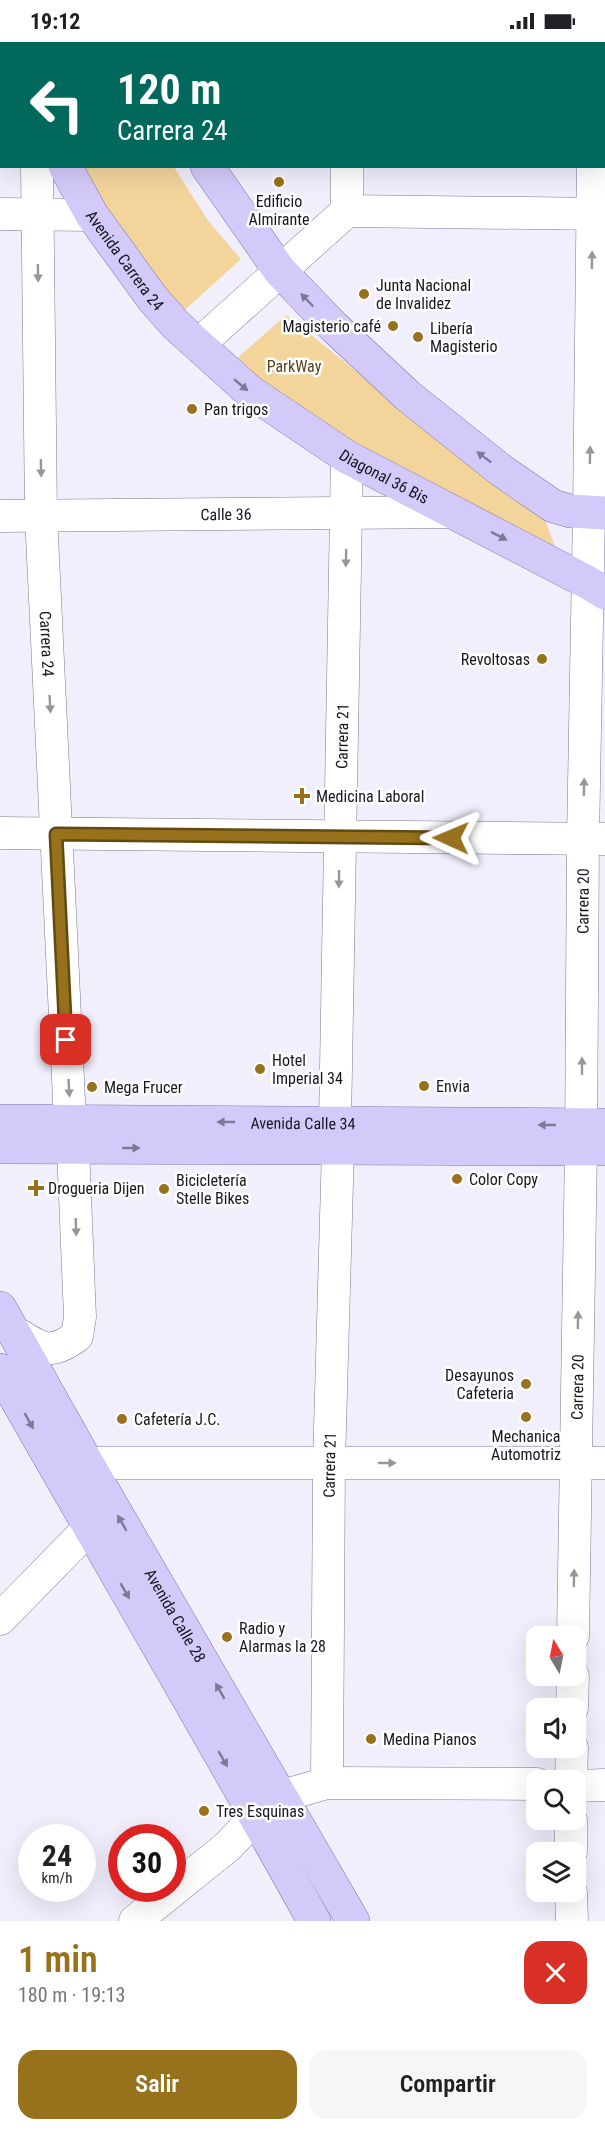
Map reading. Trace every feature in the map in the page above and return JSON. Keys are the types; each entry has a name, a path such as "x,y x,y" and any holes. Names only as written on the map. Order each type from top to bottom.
{"main road":[{"name":"Avenida Carrera 24","path":"66,168 92,214 153,299 198,345"},
{"path":"208,168 280,272 341,334 408,396 454,435 553,506 570,511 597,513"},
{"name":"Diagonal 36 Bis","path":"198,345 249,391 347,457 596,588"},
{"name":"Avenida Calle 34","path":"0,1121 72,1134 593,1137"},
{"name":"Avenida Calle 34","path":"0,1147 72,1134"},
{"name":"Avenida Calle 28","path":"7,1320 87,1463 353,1921"},
{"name":"Avenida Calle 28","path":"0,1370 314,1921"}],"street":[{"name":"Carrera 24","path":"7,1320 33,1344 47,1349 63,1347 77,1336 80,1317 41,515 37,168"},
{"path":"347,168 347,211"},
{"name":"Carrera 20","path":"574,1626 590,1463 599,214 593,168"},
{"path":"198,345 347,211 599,214"},
{"path":"0,214 92,214"},
{"name":"Carrera 21","path":"327,1783 328,1463 337,1136 347,457"},
{"name":"Calle 36","path":"0,516 453,512"},
{"path":"0,834 594,839"},
{"path":"87,1463 590,1463"},
{"path":"0,1619 89,1528"},
{"path":"135,1921 227,1847 256,1816 282,1796 327,1783 526,1784"},
{"path":"586,1786 605,1785"},
{"path":"572,1902 572,1921"}],"green space":[{"path":"74,168 175,168 209,222 241,259 178,316"},
{"name":"ParkWay","path":"286,315 431,431 543,514 557,552 344,447 233,362"}],"place":[{"name":"Edificio Almirante","path":"279,182"},
{"name":"Junta Nacional de Invalidez","path":"364,294"},
{"name":"Magisterio café","path":"393,326"},
{"name":"Libería Magisterio","path":"418,337"},
{"name":"Pan trigos","path":"192,409"},
{"name":"Revoltosas","path":"542,659"},
{"name":"Medicina Laboral","path":"302,796"},
{"name":"Hotel Imperial 34","path":"260,1069"},
{"name":"Envia","path":"424,1086"},
{"name":"Mega Frucer","path":"92,1087"},
{"name":"Color Copy","path":"457,1179"},
{"name":"Drogueria Dijen","path":"36,1188"},
{"name":"Bicicletería Stelle Bikes","path":"164,1189"},
{"name":"Desayunos Cafeteria","path":"526,1384"},
{"name":"Mechanica Automotriz","path":"526,1417"},
{"name":"Cafetería J.C.","path":"122,1419"},
{"name":"Radio y Alarmas la 28","path":"227,1637"},
{"name":"Medina Pianos","path":"371,1739"},
{"name":"Tres Esquinas","path":"204,1811"}],"route":[{"path":"66,1040 56,834 451,838"}]}
